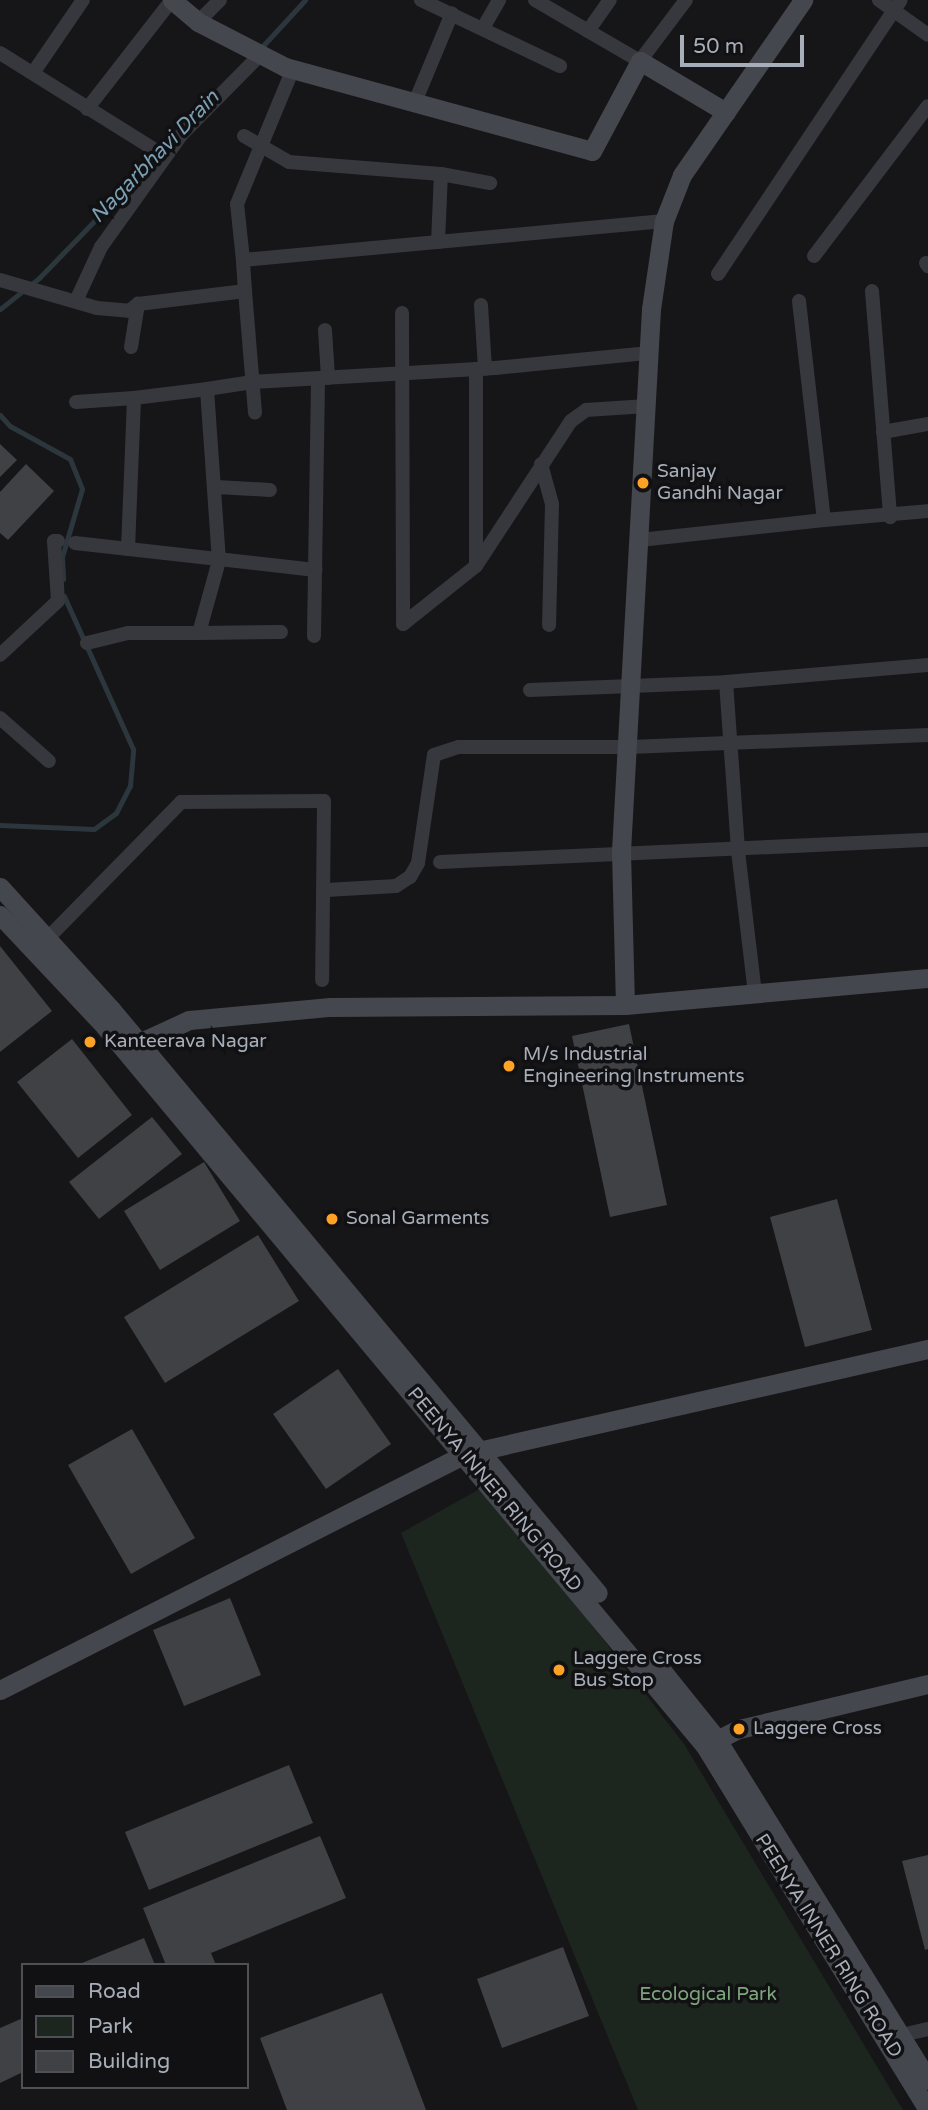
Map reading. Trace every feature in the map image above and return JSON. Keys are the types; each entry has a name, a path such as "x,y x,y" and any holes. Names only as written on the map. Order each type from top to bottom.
{"street":[{"path":"33,73 83,0"},
{"path":"87,109 172,0 198,22 220,35 289,68 592,151 640,61 686,0"},
{"path":"198,22 220,0"},
{"path":"421,0 560,66"},
{"path":"483,28 499,0"},
{"path":"535,0 726,112"},
{"path":"588,31 610,0"},
{"path":"625,1005 621,851 630,747 649,353 664,221 682,175 803,0"},
{"path":"879,0 897,5 928,35"},
{"path":"718,274 897,5"},
{"path":"415,102 452,13"},
{"path":"0,53 159,152"},
{"path":"76,301 101,247 182,134 260,55"},
{"path":"256,414 237,204 262,149 289,68"},
{"path":"814,256 928,106"},
{"path":"244,136 262,149 289,162 311,166 440,174 490,183"},
{"path":"438,242 440,174"},
{"path":"243,260 664,221"},
{"path":"1,280 76,301 129,311 138,304 245,291"},
{"path":"872,291 890,517"},
{"path":"799,301 824,520"},
{"path":"131,346 138,304"},
{"path":"476,566 481,305"},
{"path":"402,313 400,372 403,624 476,566 571,421 586,411 647,406"},
{"path":"314,636 325,330"},
{"path":"76,402 134,398 252,382 480,369 649,353"},
{"path":"200,632 219,561 217,487 207,389"},
{"path":"128,549 134,398"},
{"path":"883,432 928,424"},
{"path":"541,464 552,504 549,625"},
{"path":"217,487 270,490"},
{"path":"640,540 824,520 928,512"},
{"path":"0,655 58,601 54,541 58,541"},
{"path":"75,543 315,570"},
{"path":"87,643 128,633 281,632"},
{"path":"530,690 726,682 928,664"},
{"path":"726,682 738,851 755,994"},
{"path":"0,718 49,761"},
{"path":"326,890 396,886 410,877 418,863 425,792 434,755 459,747 630,747 928,735"},
{"path":"47,939 181,802 324,801 326,890 322,980"},
{"path":"440,862 621,851 738,851 928,840"},
{"name":"PEENYA INNER RING ROAD","path":"0,887 47,939 131,1046 473,1451 711,1742 902,2035 928,2080"},
{"name":"PEENYA INNER RING ROAD","path":"0,915 131,1046"},
{"path":"131,1046 189,1020 330,1007 625,1005 928,978"},
{"path":"0,1690 473,1451 928,1349"},
{"path":"711,1742 928,1684"},
{"name":"PEENYA INNER RING ROAD","path":"711,1742 928,2110"},
{"path":"902,2035 928,2029"}],"green space":[{"name":"Ecological Park","path":"485,1486 684,1744 903,2110 638,2110 401,1533"}],"building":[{"path":"0,444 17,460 0,477"},
{"path":"26,464 54,491 8,540 0,533 0,492"},
{"path":"0,946 52,1011 0,1052"},
{"path":"629,1024 667,1205 610,1217 572,1036"},
{"path":"72,1039 132,1115 78,1158 17,1082"},
{"path":"152,1117 182,1154 99,1219 69,1182"},
{"path":"204,1162 240,1221 160,1270 124,1211"},
{"path":"837,1199 872,1330 805,1347 770,1217"},
{"path":"258,1235 299,1301 165,1383 124,1317"},
{"path":"338,1369 391,1444 326,1489 273,1414"},
{"path":"132,1429 195,1538 131,1574 68,1465"},
{"path":"230,1598 261,1675 184,1706 153,1630"},
{"path":"289,1765 313,1823 149,1890 125,1832"},
{"path":"320,1836 346,1898 211,1953 215,1963 165,1963 143,1908"},
{"path":"928,1855 928,1949 925,1950 902,1861"},
{"path":"144,1938 154,1963 82,1963"},
{"path":"563,1947 589,2016 502,2048 477,1979"},
{"path":"382,1993 426,2110 287,2110 260,2038"},
{"path":"21,2019 21,2073 0,2083 0,2028"}],"waterway":[{"name":"Nagarbhavi Drain","path":"259,50 305,0"},
{"name":"Nagarbhavi Drain","path":"0,309 39,278 158,155"},
{"name":"Nagarbhavi Drain","path":"0,415 10,426 70,459 82,489 62,557 63,579"},
{"name":"Nagarbhavi Drain","path":"0,825 94,829 116,813 130,786 133,749 64,596"}],"place":[{"name":"Sanjay Gandhi Nagar","path":"643,483"},
{"name":"Kanteerava Nagar","path":"90,1042"},
{"name":"M/s Industrial Engineering Instruments","path":"509,1066"},
{"name":"Sonal Garments","path":"332,1219"},
{"name":"Laggere Cross Bus Stop","path":"559,1670"},
{"name":"Laggere Cross","path":"739,1729"}]}
